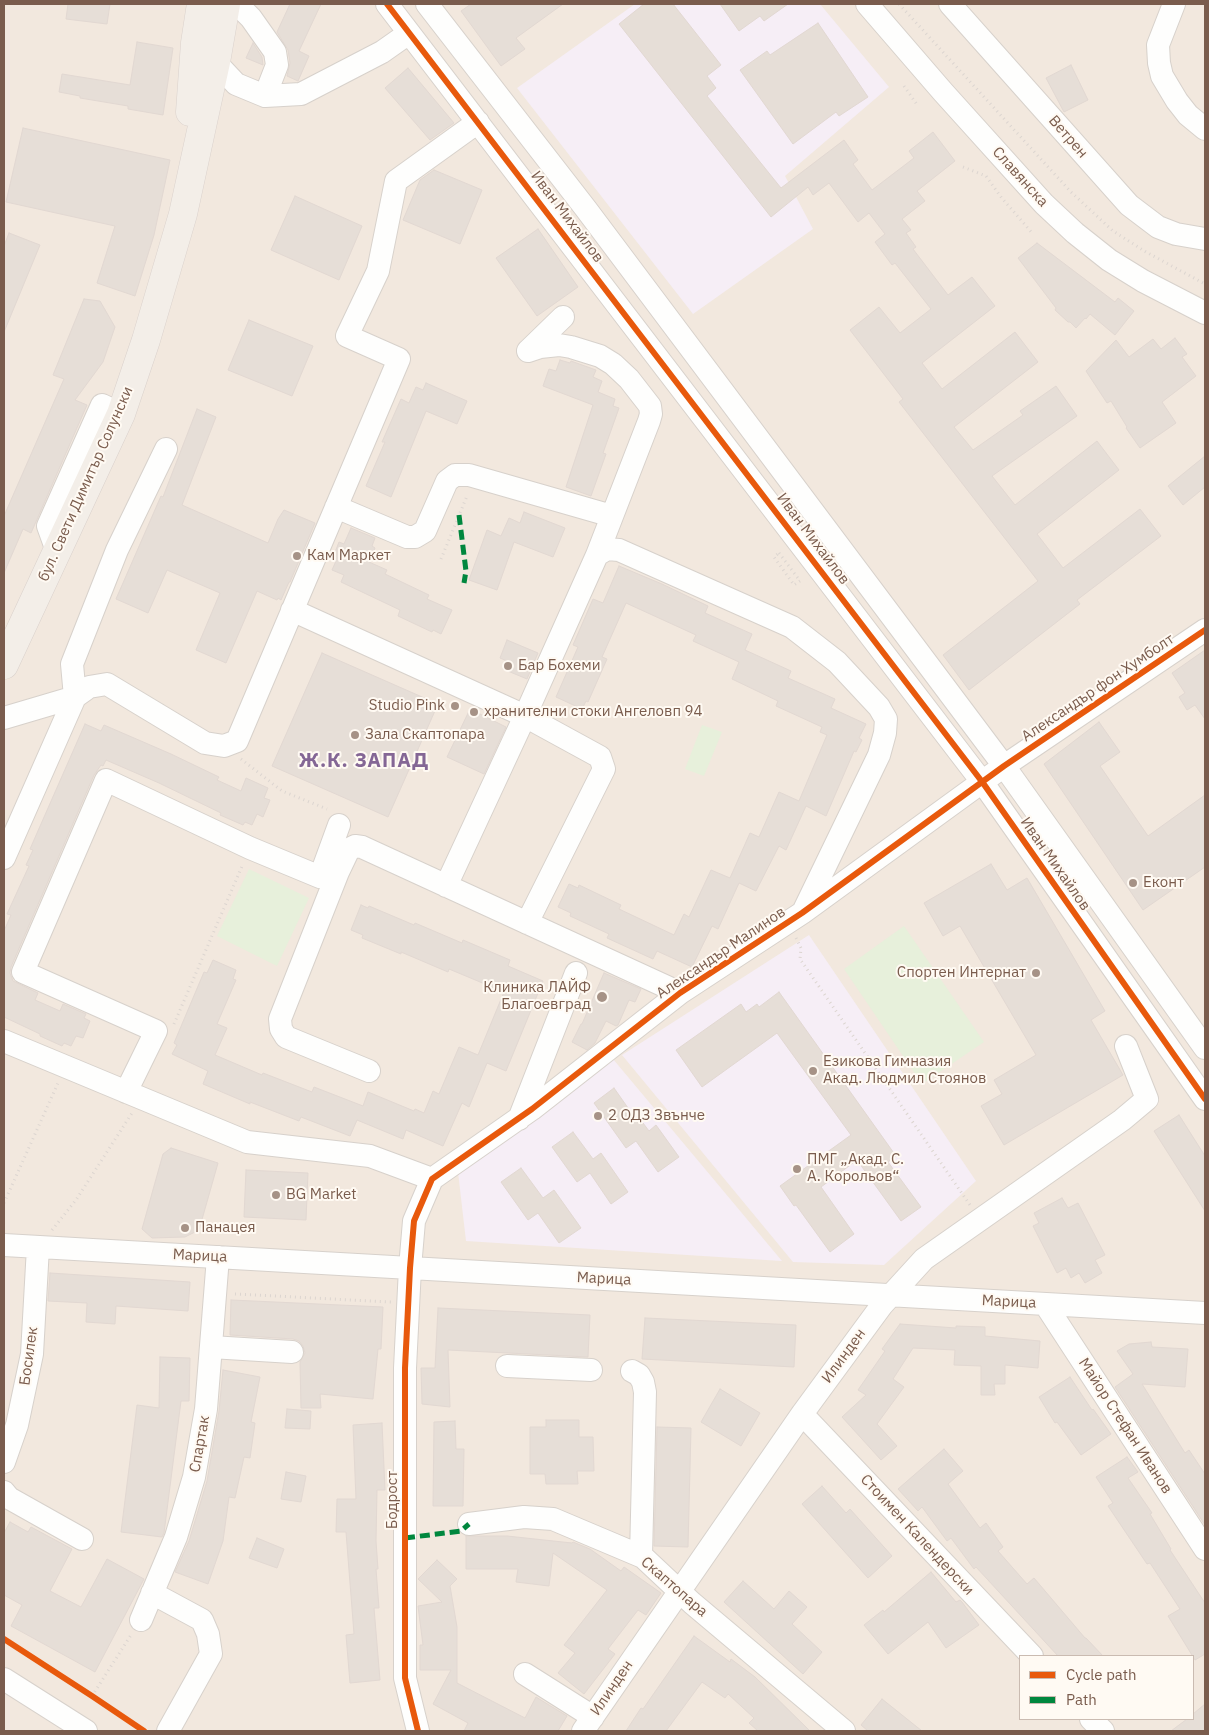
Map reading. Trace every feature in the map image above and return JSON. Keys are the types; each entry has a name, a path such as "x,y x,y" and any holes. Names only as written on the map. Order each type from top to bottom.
{"main road":[{"path":"194,4 196,43"},
{"name":"бул. Свети Димитър Солунски","path":"183,214 196,43 202,4"},
{"name":"бул. Свети Димитър Солунски","path":"4,665 121,414 149,331 183,214 216,62 226,4"}],"street":[{"path":"237,4 252,18 275,52 277,65 265,96"},
{"name":"Иван Михайлов","path":"387,4 983,782 1205,1099"},
{"name":"Иван Михайлов","path":"427,4 586,210 1004,766 1205,1048"},
{"name":"Славянска","path":"867,4 943,92 1044,204 1074,234 1109,260 1143,281 1205,313"},
{"name":"Ветрен","path":"950,4 1129,205 1158,227 1176,234 1205,239"},
{"path":"1174,4 1158,45 1162,76 1188,115 1205,129"},
{"path":"196,43 236,84 265,96 301,94 382,52 409,33"},
{"path":"4,718 75,697 89,687 107,684 204,743 224,746 237,741 398,359 347,336 378,270 396,181 478,122"},
{"path":"446,886 597,555 651,414 650,406 629,379 613,364 600,356 571,347 559,346 540,347 528,351 563,316"},
{"path":"4,858 75,697 72,664 117,550 166,449"},
{"path":"336,507 408,537 415,537 425,531 446,481 455,475 469,475 612,516"},
{"path":"597,555 607,549 619,550 792,627 837,662 879,707 886,719 885,733 879,755 802,912"},
{"path":"292,610 525,716 600,757 604,769 527,923"},
{"name":"Александър фон Хумболт","path":"1004,766 1205,630"},
{"name":"Александър Малинов","path":"432,1179 519,1119 680,993 802,912 1004,766"},
{"path":"126,1092 156,1031 23,972 106,780 250,848 329,874"},
{"path":"339,825 329,874 280,1019 281,1029 286,1038 369,1071"},
{"path":"329,874 349,849 355,846 362,847 680,993"},
{"path":"519,1119 576,974"},
{"path":"4,1041 248,1142 370,1156 432,1179 414,1221 410,1268"},
{"name":"Илинден","path":"588,1724 802,1414 882,1305 924,1259 1122,1120 1147,1099 1126,1046"},
{"name":"Марица","path":"4,1245 1205,1313"},
{"name":"Босилек","path":"4,1462 17,1425 32,1354 38,1247"},
{"name":"Спартак","path":"141,1620 176,1537 194,1477 206,1409 218,1257"},
{"name":"Бодрост","path":"410,1268 406,1368 405,1678 418,1731"},
{"name":"Майор Стефан Иванов","path":"1044,1304 1205,1549"},
{"path":"211,1348 292,1352"},
{"path":"507,1366 591,1370"},
{"path":"632,1371 639,1375 645,1392 641,1556"},
{"name":"Стоимен Календерски","path":"802,1414 1031,1655"},
{"path":"4,1492 9,1498 82,1539"},
{"name":"Скаптопара","path":"470,1524 524,1517 552,1520 641,1556 678,1591 844,1731"},
{"path":"152,1594 202,1620 208,1634 211,1654 168,1731"},
{"path":"525,1674 588,1724"},
{"path":"4,1679 86,1731"},
{"path":"1092,1720 1103,1731"}],"path":[{"path":"900,4 1070,192 1114,231 1146,252 1205,284"},
{"path":"961,78 965,75"},
{"path":"904,86 918,106"},
{"path":"963,167 986,176 1001,197 1033,234"},
{"path":"441,559 467,496"},
{"path":"779,553 800,581 794,585 774,557 779,553"},
{"path":"224,746 282,791 342,816 339,825"},
{"path":"801,948 800,959 980,1220"},
{"path":"4,1203 66,1067"},
{"path":"215,1293 409,1303"},
{"path":"92,1696 141,1620"},
{"path":"84,1691 100,1701"}],"shaded area":[{"path":"4,4 1203,4 1205,7 1205,1731 4,1731"},
{"path":"635,4 820,4 889,87 785,176 813,229 693,314 517,88"},
{"path":"809,935 976,1181 884,1265 793,1262 622,1055"},
{"name":"2 ОДЗ Звънче","path":"613,1059 782,1261 466,1241 458,1172"}],"green space":[{"path":"702,725 722,732 704,776 685,769"},
{"path":"249,869 309,898 277,966 217,936"},
{"path":"904,926 984,1042 922,1084 844,969"}],"building":[{"path":"68,4 110,4 107,24 66,19"},
{"path":"290,4 321,4 299,51 309,56 298,81 287,76 290,63 288,50 277,32"},
{"path":"471,4 563,4 516,38 525,49 501,66 461,11"},
{"path":"644,4 673,4 721,65 707,76 716,88 707,96 781,188 844,140 858,160 853,164 872,190 914,158 909,151 933,132 955,161 917,191 925,201 902,219 911,230 906,233 916,247 913,249 948,295 972,277 995,306 922,363 942,389 1015,332 1038,362 954,427 973,450 1023,415 1020,411 1056,386 1077,416 992,476 1015,505 1097,441 1119,470 1037,534 1063,568 1140,509 1161,536 1077,600 1080,604 969,690 943,655 1038,581 899,402 903,399 850,330 879,307 900,333 931,309 895,263 892,265 875,242 885,234 869,213 858,222 829,183 813,195 808,187 771,217 619,24"},
{"path":"720,4 788,4 764,21 760,16 739,31"},
{"path":"818,23 868,97 839,116 836,112 793,144 740,70 767,51 770,55"},
{"path":"137,42 173,48 163,115 128,109 128,106 80,98 80,96 59,92 62,74 130,85"},
{"path":"253,43 262,57 263,65 246,58"},
{"path":"1071,65 1088,100 1064,112 1046,78"},
{"path":"408,68 454,123 430,140 385,88"},
{"path":"23,128 170,160 154,235 135,296 97,283 115,226 6,202"},
{"path":"434,170 482,190 460,244 403,220 420,180"},
{"path":"295,196 362,226 339,280 271,250"},
{"path":"538,229 578,287 537,316 496,258"},
{"path":"9,233 40,245 4,332 4,246"},
{"path":"1037,243 1115,302 1118,298 1134,311 1115,335 1090,314 1076,328 1055,310 1056,308 1018,258"},
{"path":"84,299 100,301 115,327 103,362 75,400 87,405 31,533 23,529 4,573 4,516 64,379 53,375"},
{"path":"249,320 313,346 292,396 228,370"},
{"path":"1175,338 1187,354 1182,357 1196,376 1162,402 1176,423 1140,448 1111,401 1107,403 1086,371 1116,340 1129,357 1153,339 1161,349"},
{"path":"560,360 570,363 571,361 596,370 593,377 602,381 598,392 615,399 613,406 619,408 603,453 606,454 591,496 566,487 593,405 543,386 549,369 556,371"},
{"path":"426,383 467,401 457,424 426,411 391,497 366,486 385,442 382,442 401,399 409,403 416,387 423,390"},
{"path":"197,409 216,417 182,505 268,543 284,510 315,523 281,600 257,591 226,663 196,650 220,593 167,570 148,613 116,599 161,496 163,497"},
{"path":"1205,456 1205,487 1183,505 1168,486"},
{"path":"524,512 565,528 553,557 514,542 497,590 469,580 487,530 501,536 509,518 520,523"},
{"path":"351,528 375,538 372,546 375,548 369,562 387,570 385,574 429,595 427,599 452,610 441,634 433,630 432,632 398,616 400,610 341,582 344,575 332,570 336,561 332,560 339,542 344,544"},
{"path":"619,566 708,606 705,613 752,634 745,650 791,671 788,678 835,699 831,708 866,724 859,738 862,740 856,752 854,751 826,816 806,806 786,850 779,846 756,891 739,883 718,929 712,926 692,967 657,951 653,959 607,938 609,934 570,916 571,913 558,907 569,884 578,888 579,885 621,905 619,909 674,935 684,914 689,917 711,870 730,878 750,833 759,837 779,792 799,801 827,735 820,732 822,727 776,706 778,701 732,679 739,662 693,641 696,635 626,603 602,657 607,659 588,702 586,701 582,709 556,697 578,647 573,645 593,599 603,603"},
{"path":"507,640 538,653 527,679 503,669 507,661 500,658"},
{"path":"1205,650 1205,719 1195,705 1187,710 1179,697 1185,693 1172,673"},
{"name":"Зала Скаптопара","path":"322,653 438,704 388,817 272,766"},
{"path":"470,709 506,727 484,774 447,757"},
{"path":"1099,722 1120,752 1100,766 1148,836 1205,795 1205,867 1143,910 1044,764"},
{"path":"85,724 101,731 104,725 219,777 217,780 241,791 246,778 268,788 264,798 270,800 263,817 257,814 252,825 245,822 243,825 159,783 106,760 103,766 101,765 94,775 10,973 13,981 38,993 35,1000 60,1011 63,1004 86,1014 84,1018 90,1021 83,1038 76,1036 71,1046 64,1043 62,1046 4,1017 4,931 11,915 7,914 29,866 26,865 33,850 30,849"},
{"name":"Спортен Интернат","path":"991,864 1007,890 1027,878 1105,1011 1091,1020 1123,1075 1004,1145 981,1106 1002,1094 994,1080 1036,1055 960,926 943,936 924,903"},
{"path":"361,905 368,908 369,906 414,925 415,923 462,943 463,940 510,960 508,966 543,981 506,1071 487,1063 469,1107 462,1103 443,1146 406,1130 403,1139 357,1120 350,1136 301,1117 299,1121 250,1102 250,1104 203,1084 208,1071 172,1054 177,1045 174,1043 204,972 207,973 213,960 236,970 233,979 236,980 217,1024 227,1028 215,1055 262,1075 263,1073 312,1092 314,1087 363,1106 368,1092 414,1111 415,1109 424,1113 433,1091 439,1094 459,1047 478,1055 504,992 449,969 448,972 362,938 363,935 351,930"},
{"path":"604,973 641,989 635,1002 629,1000 618,1025 616,1026 606,1021 595,1043 587,1050 572,1042"},
{"path":"779,992 896,1156 888,1162 921,1207 901,1221 857,1160 821,1187 854,1234 830,1252 780,1186 851,1135 777,1033 702,1087 676,1050 741,1004 746,1012 757,1004 759,1007"},
{"path":"614,1088 640,1125 643,1123 649,1131 656,1125 679,1157 658,1172 636,1141 626,1148 594,1103"},
{"path":"1179,1115 1205,1156 1205,1211 1154,1131"},
{"path":"573,1132 593,1159 601,1153 628,1192 611,1204 590,1173 577,1182 552,1147"},
{"path":"171,1148 218,1163 199,1230 185,1237 152,1238 142,1229 163,1154"},
{"path":"521,1168 543,1198 554,1190 581,1228 559,1243 538,1213 528,1220 501,1182"},
{"name":"BG Market","path":"246,1170 308,1173 306,1220 244,1217"},
{"path":"1062,1198 1068,1208 1078,1203 1105,1255 1095,1260 1102,1273 1085,1283 1079,1273 1071,1278 1066,1268 1057,1273 1033,1226 1039,1223 1034,1213"},
{"path":"50,1273 190,1282 188,1311 116,1306 115,1324 86,1322 87,1303 48,1301"},
{"path":"231,1300 383,1307 381,1349 378,1349 373,1399 320,1394 321,1408 301,1408 300,1362 305,1353 303,1346 299,1341 293,1339 230,1335"},
{"path":"438,1308 590,1315 588,1357 448,1350 450,1407 422,1404 421,1368 435,1368"},
{"path":"645,1318 796,1325 794,1367 642,1359"},
{"path":"900,1324 956,1328 956,1326 985,1327 985,1336 1040,1341 1038,1368 1005,1365 1005,1384 994,1384 995,1395 981,1395 981,1366 954,1365 955,1350 913,1348 893,1379 904,1387 877,1424 897,1446 881,1460 842,1417 866,1395 858,1390 885,1351 882,1349"},
{"path":"1151,1342 1152,1347 1188,1349 1185,1387 1142,1384 1185,1453 1189,1450 1205,1474 1205,1525 1115,1387 1133,1374 1117,1351 1129,1344"},
{"path":"160,1357 190,1358 189,1401 181,1401 162,1537 121,1532 137,1405 159,1408"},
{"path":"223,1370 260,1377 251,1422 255,1423 250,1458 244,1457 235,1498 229,1497 223,1541 208,1584 175,1572 189,1541 207,1481 219,1411"},
{"path":"1070,1377 1111,1434 1081,1455 1057,1422 1055,1423 1039,1397"},
{"path":"720,1389 760,1413 741,1446 701,1422"},
{"path":"287,1409 311,1411 310,1429 285,1428"},
{"path":"546,1420 579,1420 579,1437 593,1437 594,1471 577,1471 578,1484 546,1484 545,1474 530,1474 530,1427 546,1427"},
{"path":"455,1421 456,1449 464,1449 463,1506 433,1506 434,1422"},
{"path":"382,1423 385,1490 377,1490 376,1541 378,1569 376,1569 379,1608 374,1608 380,1680 350,1683 346,1635 354,1634 346,1532 336,1532 337,1499 356,1499 353,1425"},
{"path":"657,1427 691,1428 688,1547 654,1546"},
{"path":"944,1449 963,1471 948,1484 980,1528 986,1523 1003,1547 998,1551 1027,1584 1034,1578 1085,1638 1102,1655 1057,1655 976,1567 974,1569 951,1538 947,1541 922,1507 918,1511 898,1489"},
{"path":"1127,1457 1138,1472 1128,1478 1152,1513 1150,1514 1170,1550 1205,1603 1205,1654 1195,1660 1194,1655 1192,1655 1168,1616 1180,1609 1150,1563 1147,1564 1108,1506 1113,1503 1096,1477"},
{"path":"286,1472 306,1476 301,1502 281,1499"},
{"path":"822,1486 846,1513 850,1509 892,1556 868,1578 802,1504"},
{"path":"10,1522 28,1532 31,1527 72,1549 50,1591 81,1607 107,1559 144,1579 95,1672 11,1626 22,1605 4,1595 4,1533"},
{"path":"466,1536 507,1536 573,1542 590,1549 621,1571 624,1567 661,1593 646,1615 638,1610 608,1649 615,1654 584,1694 558,1673 575,1653 564,1645 607,1590 553,1553 549,1586 516,1582 518,1569 466,1569"},
{"path":"257,1538 284,1549 277,1568 249,1558"},
{"path":"437,1560 457,1579 450,1586 457,1627 457,1683 525,1718 536,1697 567,1716 558,1731 464,1731 468,1723 433,1704 451,1670 420,1670 420,1645 423,1645 418,1606 442,1602 418,1579"},
{"path":"931,1572 956,1602 960,1600 962,1602 979,1625 946,1648 928,1622 888,1654 864,1625 883,1610 884,1612"},
{"path":"743,1581 774,1609 789,1591 807,1607 792,1624 822,1652 803,1674 724,1602"},
{"path":"694,1636 730,1662 731,1659 755,1677 810,1731 758,1731 749,1723 754,1718 728,1694 725,1698 702,1682 666,1731 626,1731"},
{"path":"882,1699 922,1731 868,1731 861,1725"},
{"path":"1205,1704 1205,1731 1171,1731 1186,1720 1194,1720 1194,1713"}],"marked path":[{"path":"459,515 466,571 464,583"},
{"path":"405,1538 461,1531 469,1524"}],"cycle path":[{"path":"387,4 983,783 1205,1099"},
{"path":"418,1731 405,1678 405,1368 414,1221 432,1179 532,1109 680,993 802,913 1004,766 1205,630"},
{"path":"4,1639 144,1731"}],"place":[{"name":"Кам Маркет","path":"297,556"},
{"name":"Бар Бохеми","path":"508,666"},
{"name":"Studio Pink","path":"455,706"},
{"name":"хранителни стоки Ангеловп 94","path":"474,712"},
{"name":"Зала Скаптопара","path":"355,735"},
{"name":"Еконт","path":"1133,883"},
{"name":"Спортен Интернат","path":"1036,973"},
{"name":"Клиника ЛАЙФ Благоевград","path":"602,997"},
{"name":"Езикова Гимназия Акад. Людмил Стоянов","path":"813,1071"},
{"name":"2 ОДЗ Звънче","path":"598,1116"},
{"name":"ПМГ „Акад. С. А. Корольов“","path":"797,1169"},
{"name":"BG Market","path":"276,1195"},
{"name":"Панацея","path":"185,1228"}],"district":[{"name":"Ж.К. ЗАПАД","path":"364,761"}]}
